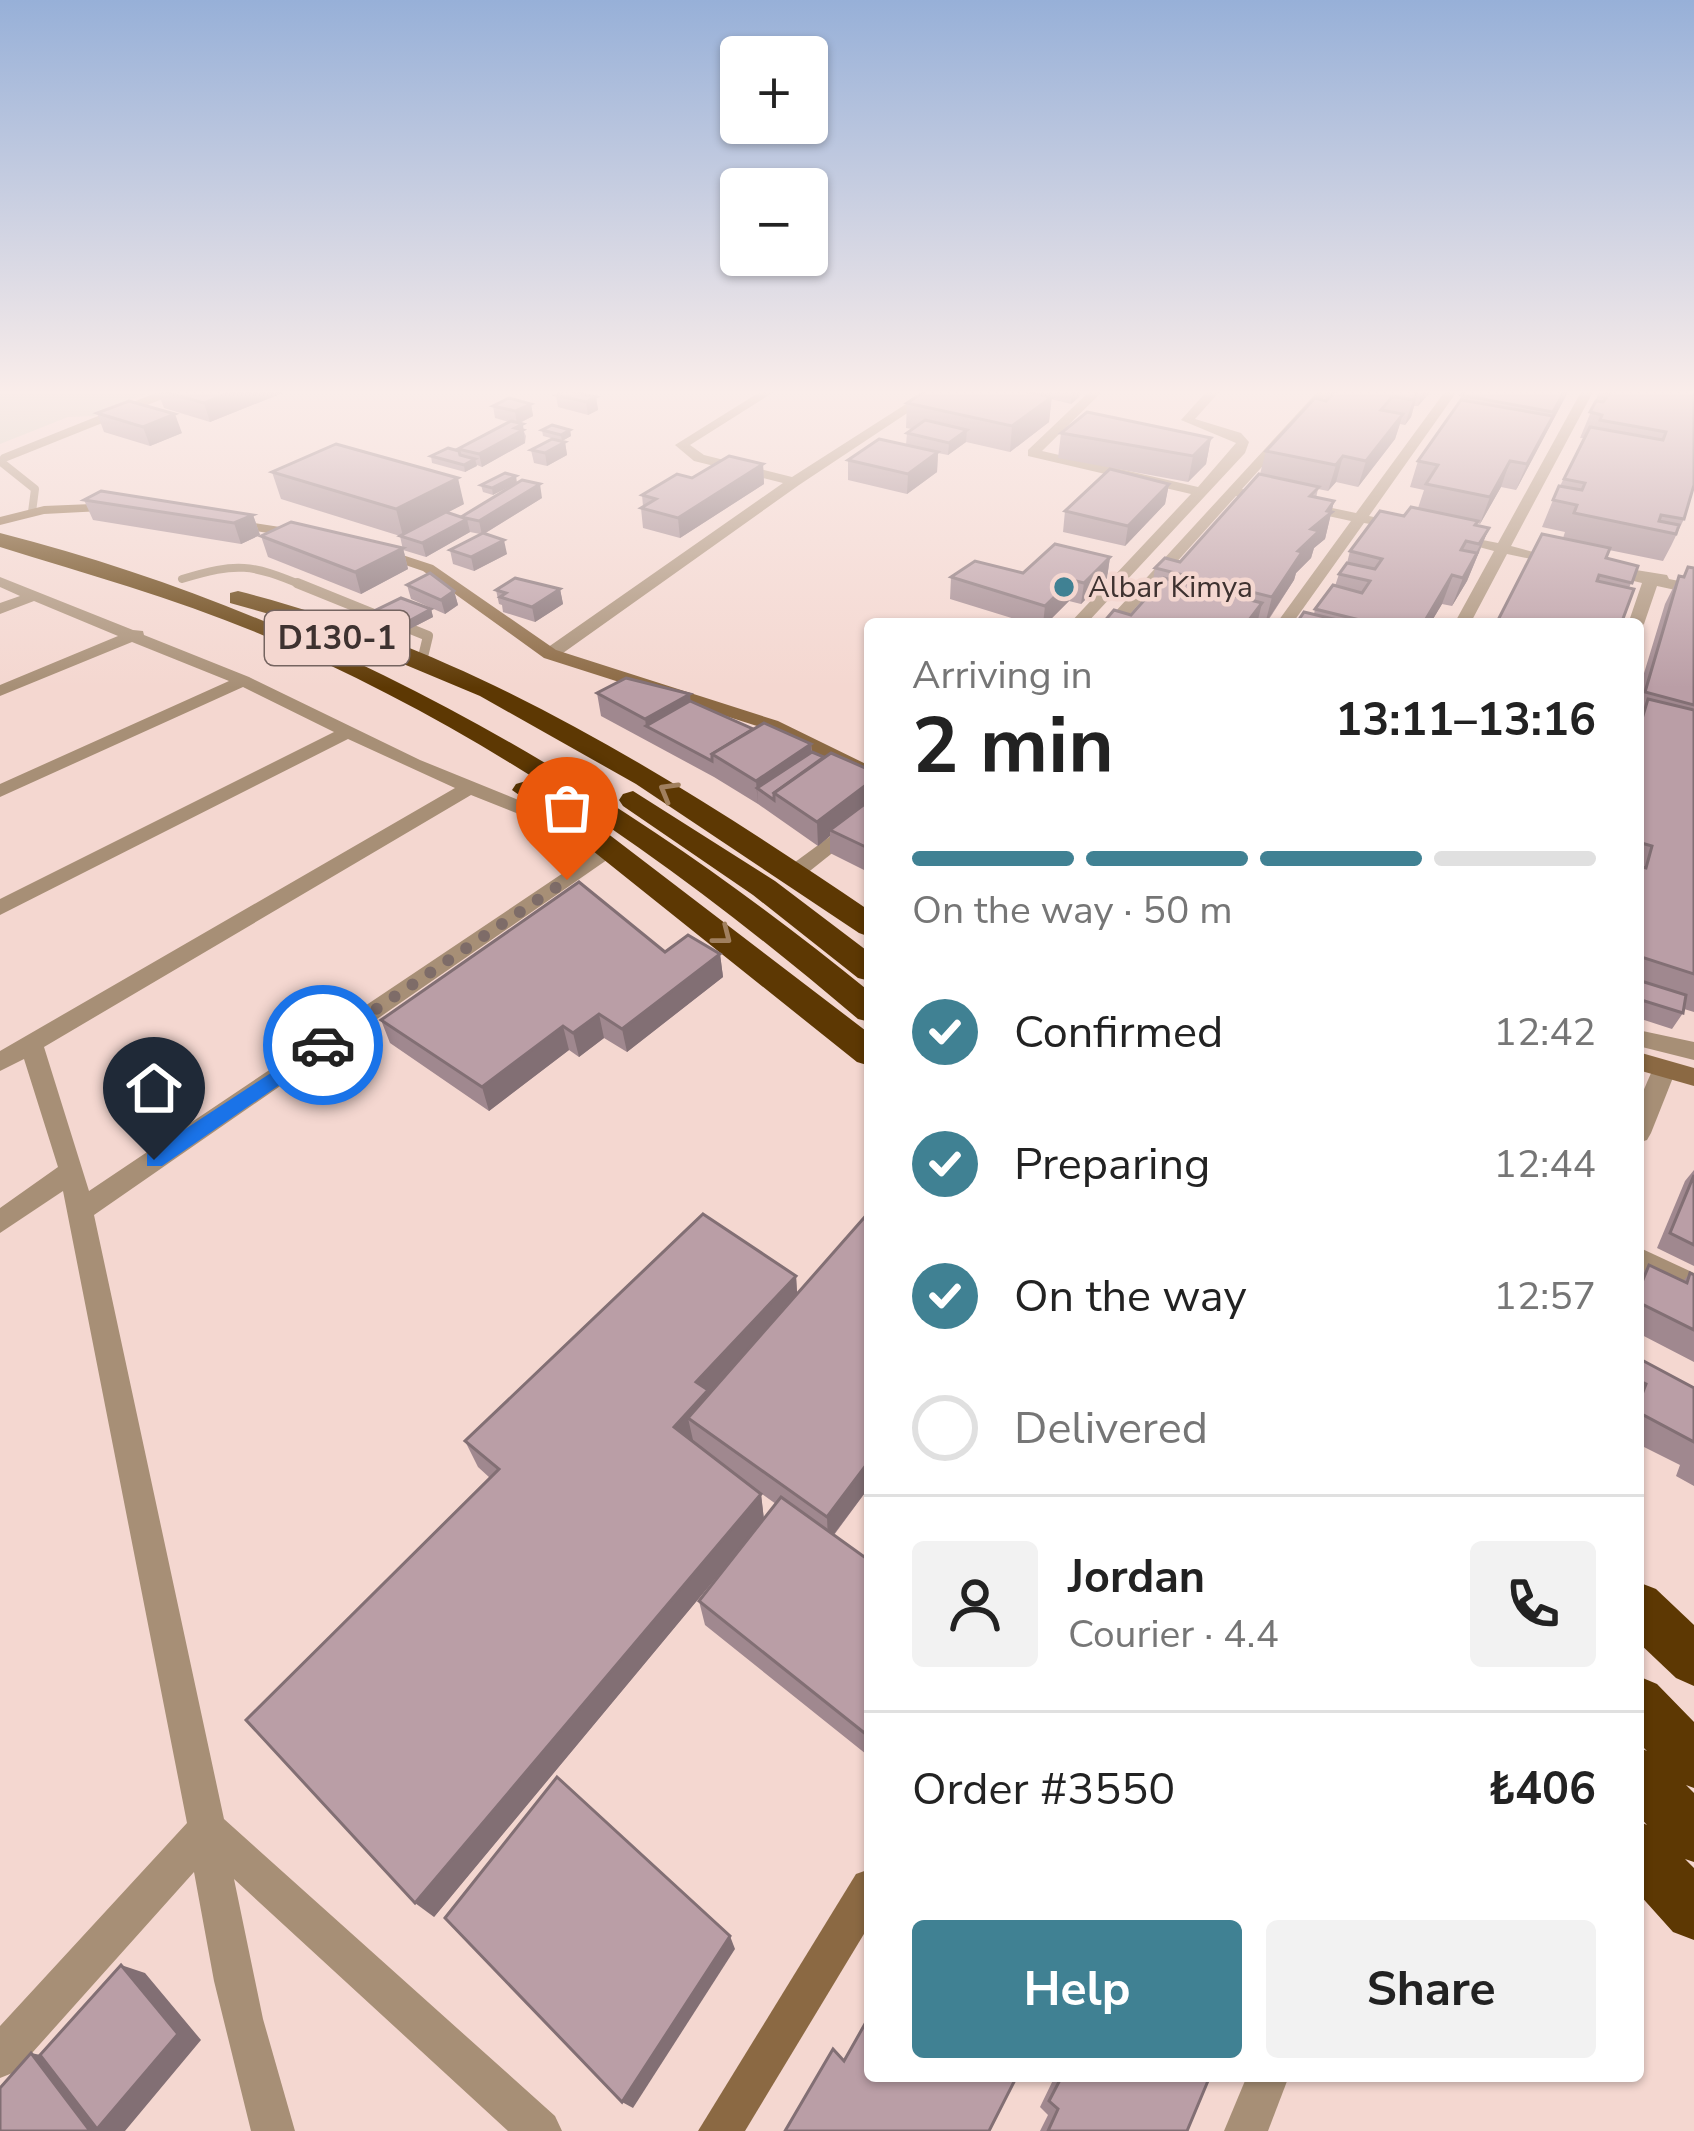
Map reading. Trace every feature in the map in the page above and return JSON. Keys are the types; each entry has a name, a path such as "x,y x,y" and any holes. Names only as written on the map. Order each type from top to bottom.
{"highway":[{"name":"D130-1","path":"0,523 233,596 317,629 543,746 638,817 864,1005"},
{"name":"D130-1","path":"0,541 254,623 322,652 764,888 864,965"},
{"path":"120,577 237,628 447,741 563,813 864,1049"},
{"path":"233,596 322,617 422,661 607,756 729,827 864,922"},
{"path":"1644,1612 1694,1660"},
{"path":"1644,1709 1694,1761"},
{"path":"1644,1781 1694,1834"},
{"path":"1644,1857 1694,1911"}],"street":[{"path":"550,655 783,489"},
{"path":"1189,489 1200,492"},
{"path":"1083,618 1202,489"},
{"path":"1117,618 1235,489"},
{"path":"1261,489 1365,511 1410,514"},
{"path":"1288,618 1380,489"},
{"path":"1465,618 1535,489"},
{"path":"0,523 32,512 77,506 130,508"},
{"path":"1365,511 1421,531"},
{"path":"210,520 321,538"},
{"path":"1446,529 1694,589"},
{"path":"1507,542 1580,550"},
{"path":"353,545 428,568 550,655 772,725 864,770"},
{"path":"1603,555 1694,574"},
{"path":"1651,580 1694,574"},
{"path":"1638,618 1651,580"},
{"path":"0,582 136,634 469,788 541,816 685,907"},
{"path":"0,609 36,595"},
{"path":"0,691 136,634"},
{"path":"0,791 243,681"},
{"path":"0,908 349,731"},
{"path":"0,1062 469,788"},
{"path":"794,873 864,818"},
{"path":"80,1210 604,855"},
{"path":"1644,1040 1694,1052"},
{"path":"31,1044 72,1172 207,1829 219,1922 241,2023 273,2131"},
{"path":"1644,1063 1694,1077"},
{"path":"1644,1118 1664,1070"},
{"path":"0,1222 72,1172"},
{"path":"1644,1261 1694,1286"},
{"path":"0,2057 207,1829"},
{"path":"207,1829 540,2131"},
{"path":"720,2131 864,1898"},
{"path":"1246,2131 1266,2082"}],"lane":[{"path":"32,512 35,489"},
{"path":"182,579 230,565 253,565 428,636 422,661"},
{"path":"322,617 349,604"}],"building":[{"path":"330,489 435,489 396,509"},
{"path":"506,489 531,489 479,521 461,517"},
{"path":"651,489 723,489 678,518 641,508 656,499 642,495"},
{"path":"1088,489 1164,489 1128,526 1065,511"},
{"path":"1245,489 1317,489 1310,496 1334,501 1327,511 1332,512 1311,529 1319,531 1298,551 1302,552 1272,597 1155,568 1165,558 1180,562"},
{"path":"1453,489 1494,489 1490,497"},
{"path":"1558,489 1693,489 1684,519 1661,515 1659,521 1679,525 1676,534 1574,513 1577,505 1553,500"},
{"path":"101,491 253,515 234,523 84,500"},
{"path":"1411,507 1478,521 1475,525 1489,528 1479,544 1466,541 1461,550 1477,553 1463,578 1452,575 1427,618 1352,618 1315,609 1333,585 1362,593 1370,581 1339,574 1347,563 1375,569 1382,559 1350,551 1380,511 1404,516"},
{"path":"446,512 467,519 422,543 400,536"},
{"path":"291,522 403,548 355,572 261,536"},
{"path":"483,533 504,540 471,557 450,550"},
{"path":"1542,534 1610,548 1606,558 1638,566 1632,583 1599,575 1597,581 1634,589 1623,618 1499,618"},
{"path":"1055,544 1110,557 1084,583 1072,580 1045,606 951,577 975,561 1023,573"},
{"path":"1688,567 1694,568 1694,705 1645,692 1679,576 1684,577"},
{"path":"430,573 454,591 441,600 407,585"},
{"path":"515,578 560,589 532,607 500,597 506,593 496,590"},
{"path":"1164,578 1262,603 1251,618 1107,618 1114,610 1131,615"},
{"path":"401,598 431,609 398,627 368,614"},
{"path":"626,678 690,694 645,719 597,693"},
{"path":"1648,699 1694,710 1694,974 1644,958 1644,868 1652,846 1644,844 1644,712"},
{"path":"690,701 753,729 712,754 712,761 646,726"},
{"path":"764,723 811,744 756,781 712,754"},
{"path":"812,752 824,757 774,793 774,800 757,788"},
{"path":"831,753 864,767 864,787 817,822 774,793"},
{"path":"864,804 864,846 830,830"},
{"path":"579,882 665,952 688,935 720,954 622,1029 599,1014 573,1033 563,1026 482,1087 381,1020"},
{"path":"1644,982 1686,995 1683,1013 1644,1001"},
{"path":"1694,1175 1694,1245 1670,1233"},
{"path":"703,1214 796,1276 696,1382 708,1390 674,1427 761,1494 415,1903 246,1720 499,1469 465,1441"},
{"path":"864,1218 864,1468 827,1517 688,1418"},
{"path":"1649,1265 1687,1283 1690,1273 1694,1275 1694,1330 1644,1305"},
{"path":"1644,1361 1694,1388 1694,1442 1644,1415"},
{"path":"781,1497 864,1557 864,1733 699,1601"},
{"path":"557,1777 730,1936 622,2102 445,1918"},
{"path":"121,1965 178,2034 97,2129 40,2055"},
{"path":"864,2026 864,2082 1014,2082 989,2131 785,2131 833,2049 844,2061"},
{"path":"31,2053 90,2131 0,2131 0,2088"},
{"path":"1059,2082 1207,2082 1187,2131 1048,2131 1058,2109 1049,2101"}],"way so far":[{"path":"323,1045 567,880"}],"place":[{"name":"Albar Kimya","path":"1064,587"}],"route":[{"path":"154,1160 323,1045"}]}
